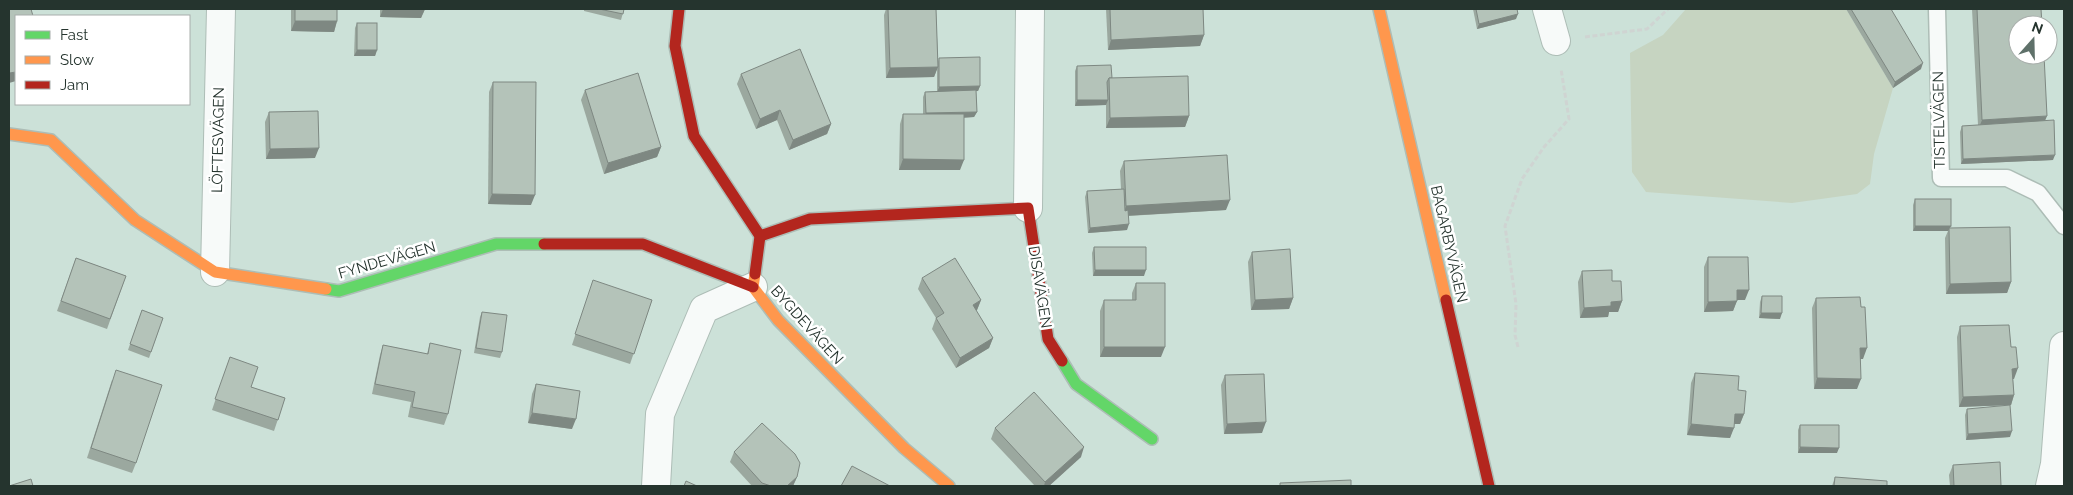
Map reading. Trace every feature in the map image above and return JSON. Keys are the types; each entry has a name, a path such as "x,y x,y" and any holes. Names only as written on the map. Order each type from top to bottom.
{"street":[{"name":"LÖFTESVÄGEN","path":"214,272 220,9"},
{"path":"679,9 675,46 694,136 760,236 810,219 1028,208"},
{"name":"DISAVÄGEN","path":"1030,9 1028,208 1048,338 1076,384 1152,439"},
{"name":"BAGARBYVÄGEN","path":"1379,9 1489,486"},
{"path":"1548,9 1556,42"},
{"name":"FYNDEVÄGEN","path":"9,134 51,140 135,220 214,272 339,291 496,244 642,244 753,287"},
{"name":"BYGDEVÄGEN","path":"760,236 753,287 778,320 904,448 949,486"},
{"path":"656,486 660,414 704,309 753,287"},
{"path":"2050,486 2055,464 2064,346"}],"lane":[{"name":"TISTELVÄGEN","path":"1937,9 1941,178 2007,178 2038,193 2064,226"}],"path":[{"path":"1518,347 1515,335 1516,304 1505,226 1522,179 1544,147 1569,119 1556,42 1647,29 1668,9"}],"green space":[{"path":"1686,9 1846,9 1893,88 1874,154 1870,184 1857,194 1792,203 1646,192 1632,172 1630,53 1663,35"}],"building":[{"path":"9,9 31,9 33,15 15,15 15,72 9,73"},
{"path":"295,9 337,9 337,21 295,21"},
{"path":"599,9 624,9 623,14"},
{"path":"888,9 936,9 938,67 890,68"},
{"path":"1110,9 1203,9 1204,35 1111,40"},
{"path":"1476,9 1517,9 1518,14 1479,24"},
{"path":"1851,9 1891,9 1923,63 1895,82"},
{"path":"1977,9 2041,9 2041,15 2008,15 2008,65 2044,65 2047,116 1982,120"},
{"path":"357,23 377,23 377,50 357,50"},
{"path":"800,49 831,124 793,140 780,110 760,119 741,74"},
{"path":"980,57 980,86 939,87 939,58"},
{"path":"1111,65 1112,78 1109,78 1107,82 1108,100 1077,100 1077,66"},
{"path":"638,73 661,147 608,163 585,90"},
{"path":"1188,76 1189,116 1110,118 1109,78"},
{"path":"493,82 536,82 535,195 492,194"},
{"path":"976,90 977,112 926,113 925,92"},
{"path":"318,111 319,148 270,149 269,112"},
{"path":"903,114 964,114 964,160 903,159"},
{"path":"2054,120 2055,155 1963,159 1962,126"},
{"path":"1227,155 1230,200 1126,206 1124,161"},
{"path":"1124,189 1125,211 1128,210 1129,224 1090,228 1087,191"},
{"path":"1915,199 1951,199 1951,226 1915,226"},
{"path":"2010,227 2011,282 1950,284 1949,228"},
{"path":"1094,247 1146,247 1146,270 1095,270"},
{"path":"1290,249 1293,298 1255,300 1252,252"},
{"path":"1708,257 1748,257 1749,290 1737,290 1737,301 1708,302"},
{"path":"76,258 126,276 110,319 61,301"},
{"path":"955,258 981,300 973,305 993,338 960,358 936,318 944,313 922,278"},
{"path":"1612,270 1612,281 1621,281 1622,301 1611,302 1611,306 1584,308 1582,271"},
{"path":"593,280 652,300 634,354 575,334"},
{"path":"1136,283 1165,283 1165,347 1104,347 1104,300 1136,300"},
{"path":"1762,296 1782,296 1782,313 1761,313"},
{"path":"1860,297 1861,307 1865,307 1867,348 1860,348 1861,379 1817,378 1816,298"},
{"path":"142,310 163,318 151,352 130,344"},
{"path":"482,312 507,315 502,352 476,348"},
{"path":"2009,325 2011,347 2016,347 2018,368 2012,369 2014,395 1963,397 1960,326"},
{"path":"430,343 461,350 448,414 412,407 415,392 375,384 383,345 428,354"},
{"path":"230,357 258,367 251,387 285,398 278,420 215,399"},
{"path":"116,370 162,385 136,463 91,448"},
{"path":"1695,373 1739,376 1738,390 1746,391 1744,414 1735,414 1734,428 1691,424"},
{"path":"1264,374 1266,422 1227,424 1225,375"},
{"path":"536,384 580,391 576,419 532,413"},
{"path":"1034,392 1084,447 1045,482 995,428"},
{"path":"2010,405 2012,431 1968,434 1967,409"},
{"path":"762,423 795,454 800,463 797,477 787,486 771,486 762,483 734,452"},
{"path":"1800,425 1839,425 1839,448 1800,447"},
{"path":"2000,462 2001,486 1954,486 1953,465"},
{"path":"852,466 890,486 841,486"},
{"path":"1835,477 1887,481 1887,486 1834,486"},
{"path":"31,479 33,486 9,486"},
{"path":"1351,480 1351,486 1280,486 1280,483"},
{"path":"686,481 697,486 684,486"}],"traffic: fast":[{"path":"326,289 339,291 496,244 544,244"},
{"path":"1062,361 1076,384 1152,439"}],"traffic: slow":[{"path":"1379,9 1446,300"},
{"path":"9,134 51,140 135,220 215,272 326,289"},
{"path":"755,274 753,287 778,320 904,448 949,486"}],"traffic: jam":[{"path":"679,9 675,46 694,136 760,236 755,274"},
{"path":"760,236 810,219 1028,208 1048,339 1062,361"},
{"path":"544,244 643,244 753,287"},
{"path":"1446,300 1489,486"}]}
